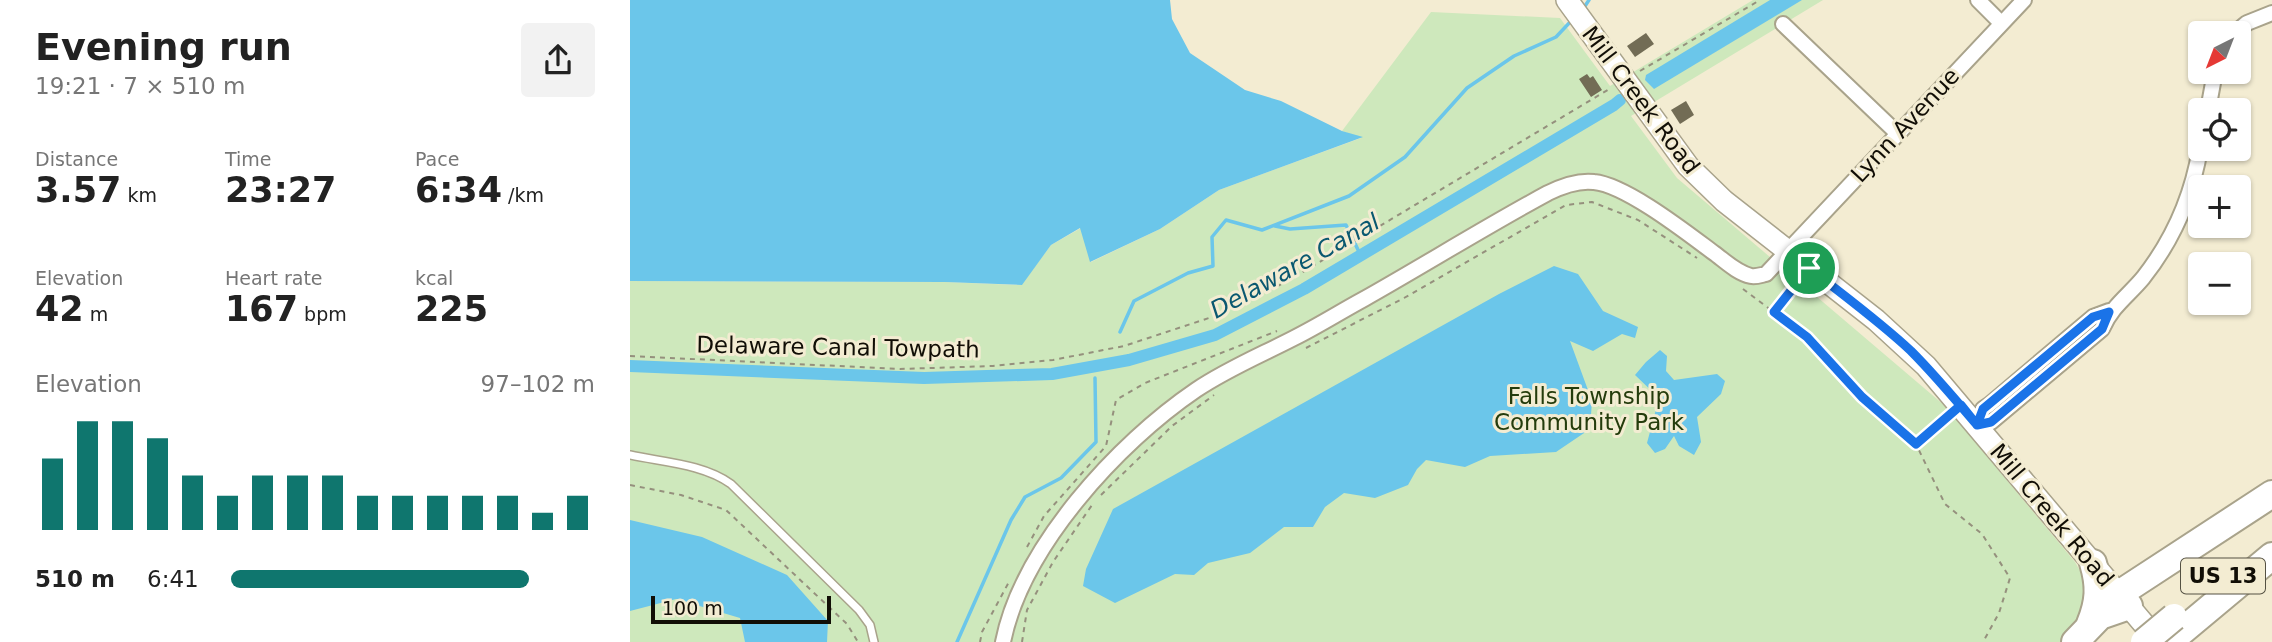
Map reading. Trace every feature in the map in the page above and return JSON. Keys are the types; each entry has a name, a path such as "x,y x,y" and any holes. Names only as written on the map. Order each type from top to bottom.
{"highway":[{"path":"2082,633 2101,616 2272,494"},
{"name":"US 13","path":"2176,629 2272,535"},
{"name":"US 13","path":"2144,642 2176,629 2272,556"},
{"path":"2082,633 2098,597 2093,563"}],"main road":[{"name":"Mill Creek Road","path":"1567,0 1688,166 1724,201 1902,343 1961,405 2159,642"}],"street":[{"path":"1978,0 2001,23"},
{"name":"Lynn Avenue","path":"1003,642 1016,593 1033,562 1103,471 1157,418 1228,371 1295,338 1548,193 1577,183 1592,181 1610,186 1651,210 1734,268 1755,277 1766,274 2024,0"},
{"path":"2251,21 2272,13"},
{"path":"1783,24 1897,133"},
{"path":"1977,425 1983,409 2093,317 2109,312 2142,279 2165,246 2190,194 2197,161"}],"lane":[{"path":"630,455 692,468 722,478 731,484 859,610 870,625 874,642"}],"path":[{"path":"1639,72 1760,0"},
{"name":"Delaware Canal Towpath","path":"630,356 901,369 993,366 1052,360 1124,346 1215,316 1286,282 1609,90 1611,95"},
{"path":"1304,349 1404,298 1566,205 1592,202 1638,220 1698,258"},
{"path":"1774,312 1809,268"},
{"path":"1740,286 1807,337 1862,397 1916,444 1945,504 1982,534 2010,578 1999,613 1983,642"},
{"path":"1022,642 1027,610 1053,562 1093,503 1172,426 1217,393"},
{"path":"1916,444 1961,405"},
{"path":"630,485 681,495 726,510 846,624 858,642"}],"green space":[{"name":"Falls Township Community Park","path":"1753,0 1823,0 1631,116 1677,178 1944,405 2075,562 2090,588 2088,611 2065,642 630,642 630,281 945,282 1021,285 1051,245 1081,228 1091,262 1160,229 1219,190 1361,138 1342,131 1431,12 1560,18 1610,86"}],"water":[{"path":"630,0 1170,0 1172,19 1190,53 1245,90 1281,101 1342,131 1363,137 1219,190 1160,229 1090,262 1080,228 1051,245 1022,285 945,282 630,281"},
{"path":"1770,0 1802,0 1654,89 1645,80 1646,75"},
{"path":"1554,266 1578,274 1603,311 1638,327 1635,338 1622,334 1593,351 1570,341 1592,401 1590,429 1556,452 1490,456 1465,467 1426,460 1408,485 1375,498 1344,493 1325,507 1313,527 1284,527 1250,553 1208,563 1194,575 1175,574 1115,603 1083,586 1086,569 1113,509"},
{"path":"1660,350 1667,356 1666,371 1674,380 1717,374 1725,381 1721,394 1697,417 1701,442 1694,455 1679,446 1674,436 1665,449 1655,453 1647,443 1659,398 1635,375"},
{"path":"630,520 702,537 787,575 828,621 827,642 745,642 740,618 676,599 630,611"}],"building":[{"path":"1646,33 1654,44 1635,57 1627,46"},
{"path":"1587,74 1590,78 1593,76 1602,90 1591,97 1579,79"},
{"path":"1686,101 1694,115 1680,124 1671,110"}],"waterway":[{"path":"1583,9 1589,0"},
{"path":"1120,332 1134,301 1188,273 1213,266 1212,237 1226,220 1262,230 1349,196 1405,157 1467,88 1514,56 1556,37 1572,20"},
{"name":"Delaware Canal","path":"630,366 924,378 1052,374 1129,360 1215,335 1304,289 1620,100"},
{"path":"1275,226 1290,229 1346,225 1361,256"},
{"path":"957,642 1011,520 1025,497 1061,478 1096,442 1095,378"}],"route":[{"path":"1809,268 1774,312 1807,337 1862,397 1916,444 1961,405 1977,425 1983,409 2093,317 2109,312 2102,329 1991,422 1977,425 1961,405 1941,382 1910,351 1876,320 1809,268"}]}
